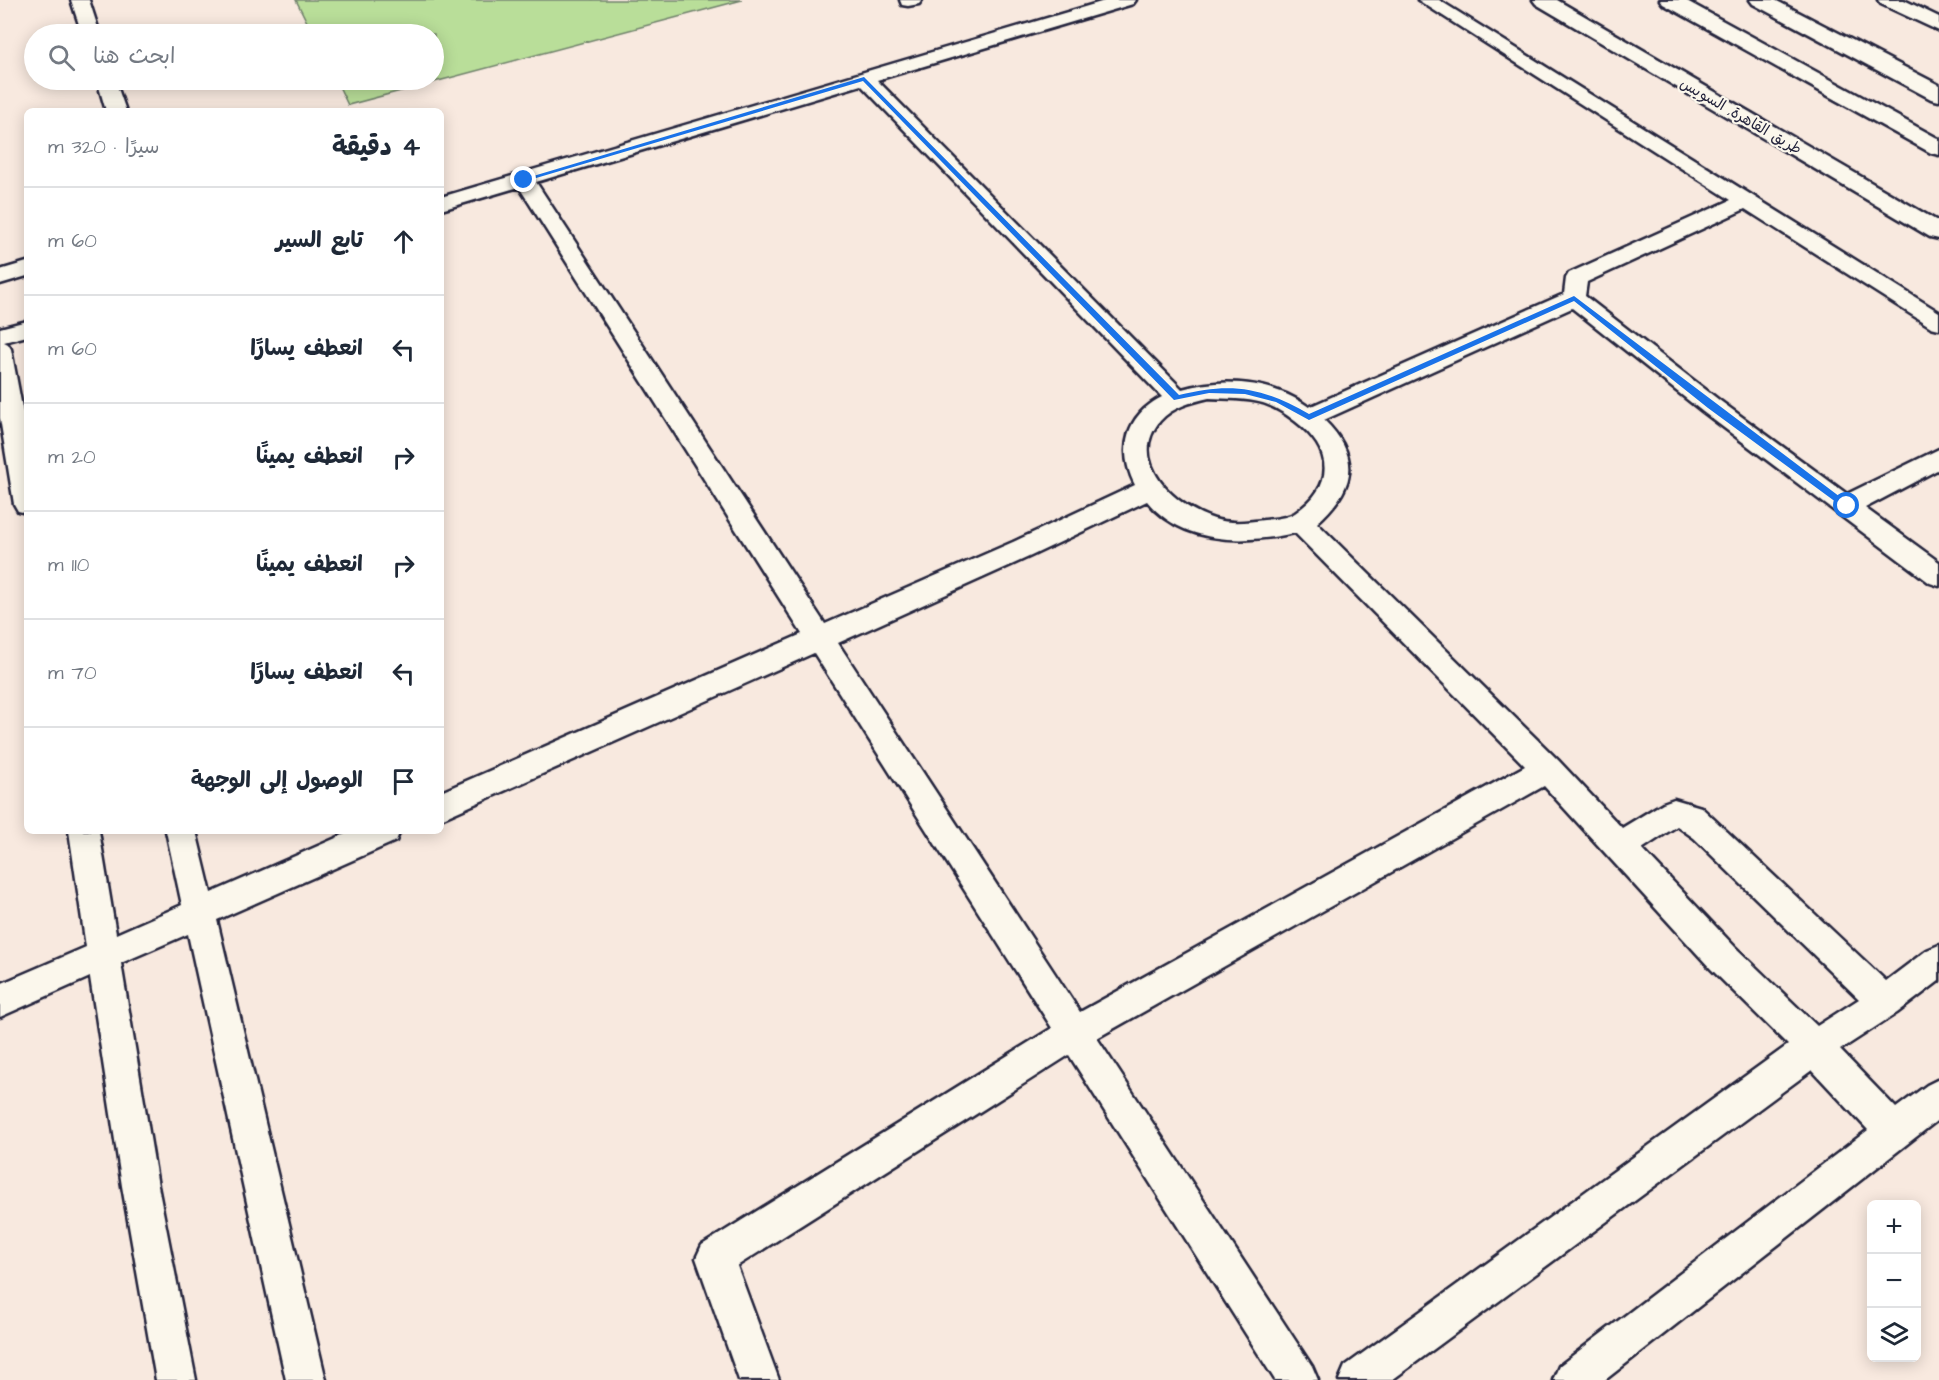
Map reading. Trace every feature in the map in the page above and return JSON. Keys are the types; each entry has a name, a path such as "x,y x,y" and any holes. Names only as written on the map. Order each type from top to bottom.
{"main road":[{"name":"طريق القاهرة, السويس","path":"1543,0 1939,232"},
{"path":"1670,0 1939,148"},
{"path":"1760,0 1939,94"},
{"path":"1888,0 1939,25"}],"lane":[{"path":"80,0 88,24"},
{"path":"444,203 1127,0"},
{"path":"1427,0 1939,321"},
{"path":"864,78 1177,398"},
{"path":"109,90 115,108"},
{"path":"524,180 1298,1380"},
{"path":"1574,298 1577,278 1747,201"},
{"path":"0,277 24,270"},
{"path":"1309,417 1574,298"},
{"path":"1574,298 1711,406 1939,576"},
{"path":"0,336 24,329"},
{"path":"0,349 24,487"},
{"path":"1209,390 1245,391 1279,400 1309,417 1329,440 1339,466 1333,492 1300,523 1247,533 1209,527 1174,512 1149,489 1137,463 1138,437 1152,414 1177,398 1209,390"},
{"path":"1847,506 1939,458"},
{"path":"444,805 1022,549 1149,489"},
{"path":"1300,523 1547,769 1723,958 1814,1047 1894,1132"},
{"path":"759,1380 715,1258 1074,1033 1547,769"},
{"path":"1619,847 1674,812 1690,816 1885,1002"},
{"path":"85,834 140,1186 176,1380"},
{"path":"183,834 306,1380"},
{"path":"0,1001 378,834"},
{"path":"1359,1380 1814,1047 1885,1002 1939,961"},
{"path":"1573,1380 1939,1097"}],"green space":[{"path":"296,0 742,0 444,79 444,24 308,24"},
{"path":"341,90 404,90 348,105"}],"route":[{"path":"524,180 864,78 1177,398 1209,390 1245,391 1279,400 1309,417 1574,298 1711,406 1847,506"}]}
